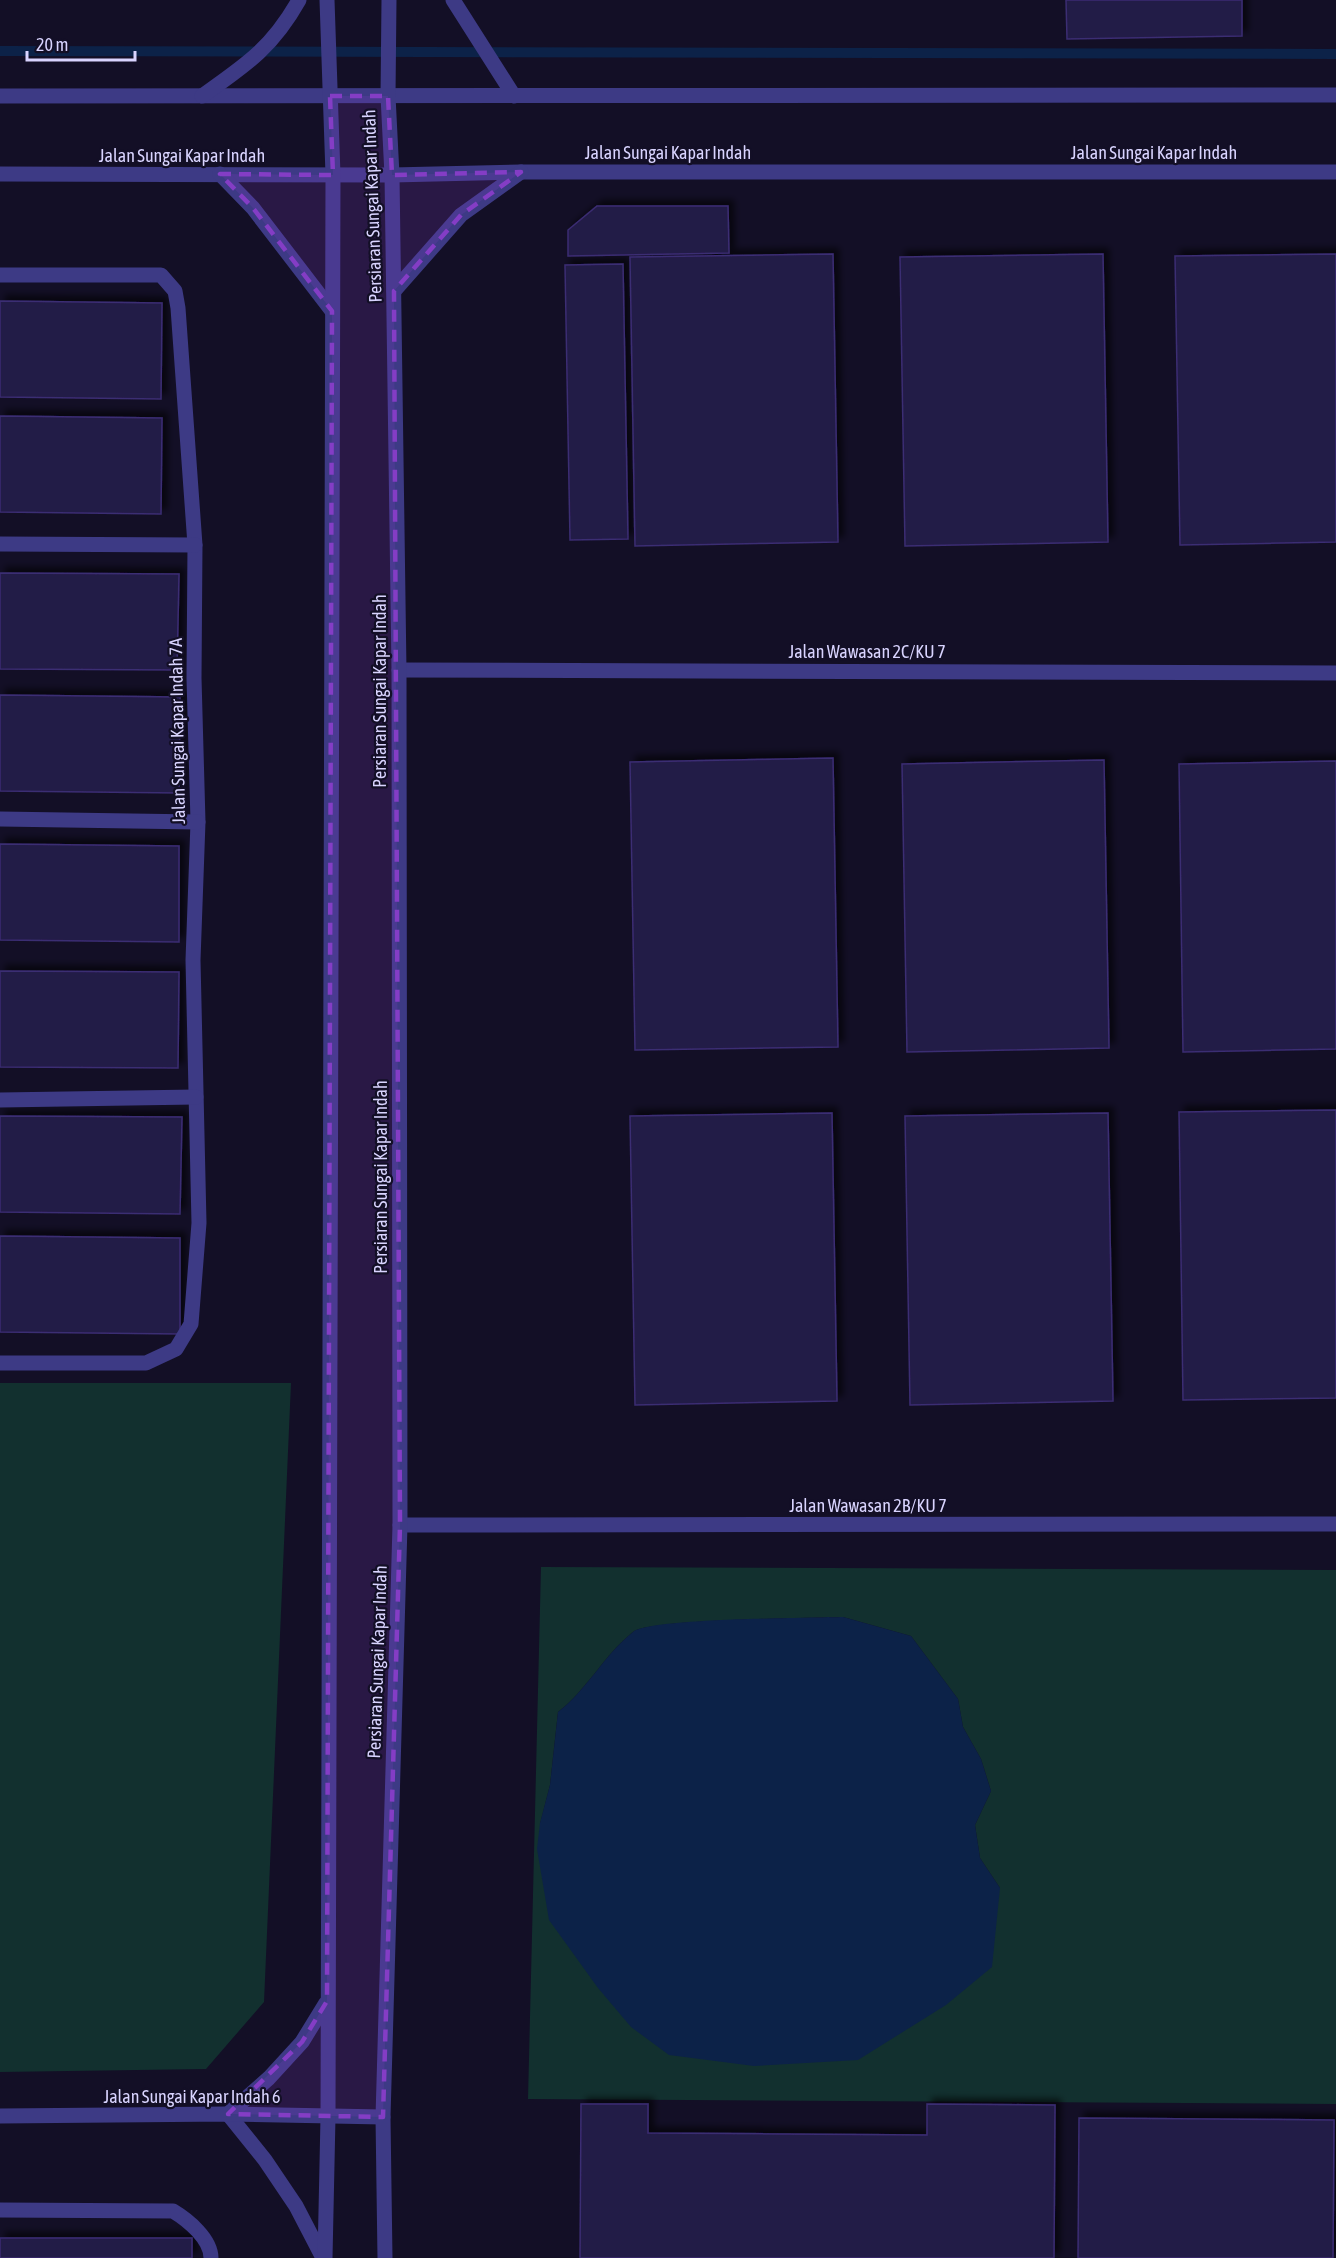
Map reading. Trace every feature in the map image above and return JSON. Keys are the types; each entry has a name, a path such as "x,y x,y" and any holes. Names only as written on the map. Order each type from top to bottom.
{"street":[{"path":"201,96 251,62 284,27 299,0"},
{"name":"Persiaran Sungai Kapar Indah","path":"385,2258 383,2117 400,1525 399,670 392,175 388,96 389,0"},
{"path":"453,0 514,96"},
{"path":"324,2258 328,2117 333,175 327,6"},
{"path":"0,96 1336,95"},
{"path":"394,291 461,215 521,172"},
{"name":"Jalan Sungai Kapar Indah","path":"0,174 1336,172"},
{"path":"220,174 253,208 332,310"},
{"name":"Jalan Sungai Kapar Indah 7A","path":"0,275 161,275 175,291 195,545 194,678 198,822 193,960 199,1223 191,1324 176,1349 146,1363 0,1363"},
{"path":"0,544 195,545"},
{"name":"Jalan Wawasan 2C/KU 7","path":"399,670 1336,673"},
{"path":"0,819 198,822"},
{"path":"0,1100 196,1097"},
{"name":"Jalan Wawasan 2B/KU 7","path":"400,1525 1336,1524"},
{"path":"324,2258 296,2206 265,2160 228,2114 269,2078 302,2042 327,2001"},
{"name":"Jalan Sungai Kapar Indah 6","path":"0,2116 228,2114 383,2117"},
{"path":"0,2210 173,2211 188,2220 211,2250 211,2258"}],"highlighted area":[{"path":"330,96 388,96 392,175 521,172 461,215 394,291 400,1525 383,2117 228,2114 302,2042 327,2001 332,311 253,208 220,174 333,175"}],"green space":[{"path":"0,1383 291,1383 264,2002 206,2069 0,2072"},
{"path":"541,1567 1336,1570 1336,2104 528,2099","holes":["843,1617 911,1636 958,1699 963,1727 981,1759 991,1791 975,1825 980,1858 1000,1888 540,1824 550,1785 558,1712 633,1632 668,1624"]}],"water":[{"path":"843,1617 911,1636 958,1699 963,1727 981,1759 991,1791 975,1825 980,1858 1000,1888 992,1967 946,2005 858,2060 754,2066 669,2055 631,2027 598,1988 549,1920 537,1849 540,1823 550,1785 558,1712 578,1693 623,1641 633,1632 645,1627 698,1621"}],"building":[{"path":"1066,0 1242,0 1242,36 1067,39"},
{"path":"597,206 728,206 729,253 568,256 568,230"},
{"path":"833,254 838,542 635,546 630,257"},
{"path":"1103,254 1108,542 905,546 900,257"},
{"path":"1336,254 1336,542 1180,545 1175,256"},
{"path":"623,264 628,539 570,540 565,265"},
{"path":"0,301 162,303 161,399 0,397"},
{"path":"0,416 162,418 161,514 0,512"},
{"path":"0,573 179,574 177,670 0,669"},
{"path":"0,695 180,697 179,793 0,791"},
{"path":"833,758 838,1047 635,1050 630,762"},
{"path":"1104,760 1109,1048 907,1052 902,764"},
{"path":"1336,761 1336,1049 1183,1052 1179,764"},
{"path":"0,844 179,846 179,942 0,940"},
{"path":"0,971 179,972 178,1068 0,1067"},
{"path":"1336,1110 1336,1398 1183,1400 1179,1112"},
{"path":"832,1113 837,1401 635,1405 630,1116"},
{"path":"1108,1113 1113,1401 910,1405 905,1116"},
{"path":"0,1116 182,1117 180,1214 0,1212"},
{"path":"0,1236 180,1238 180,1334 0,1332"},
{"path":"581,2104 648,2104 648,2133 927,2135 927,2104 1055,2105 1054,2258 580,2258"},
{"path":"1079,2118 1334,2120 1333,2258 1078,2258"},
{"path":"0,2238 192,2238 192,2258 0,2258"}],"waterway":[{"path":"0,51 1336,54"}]}
